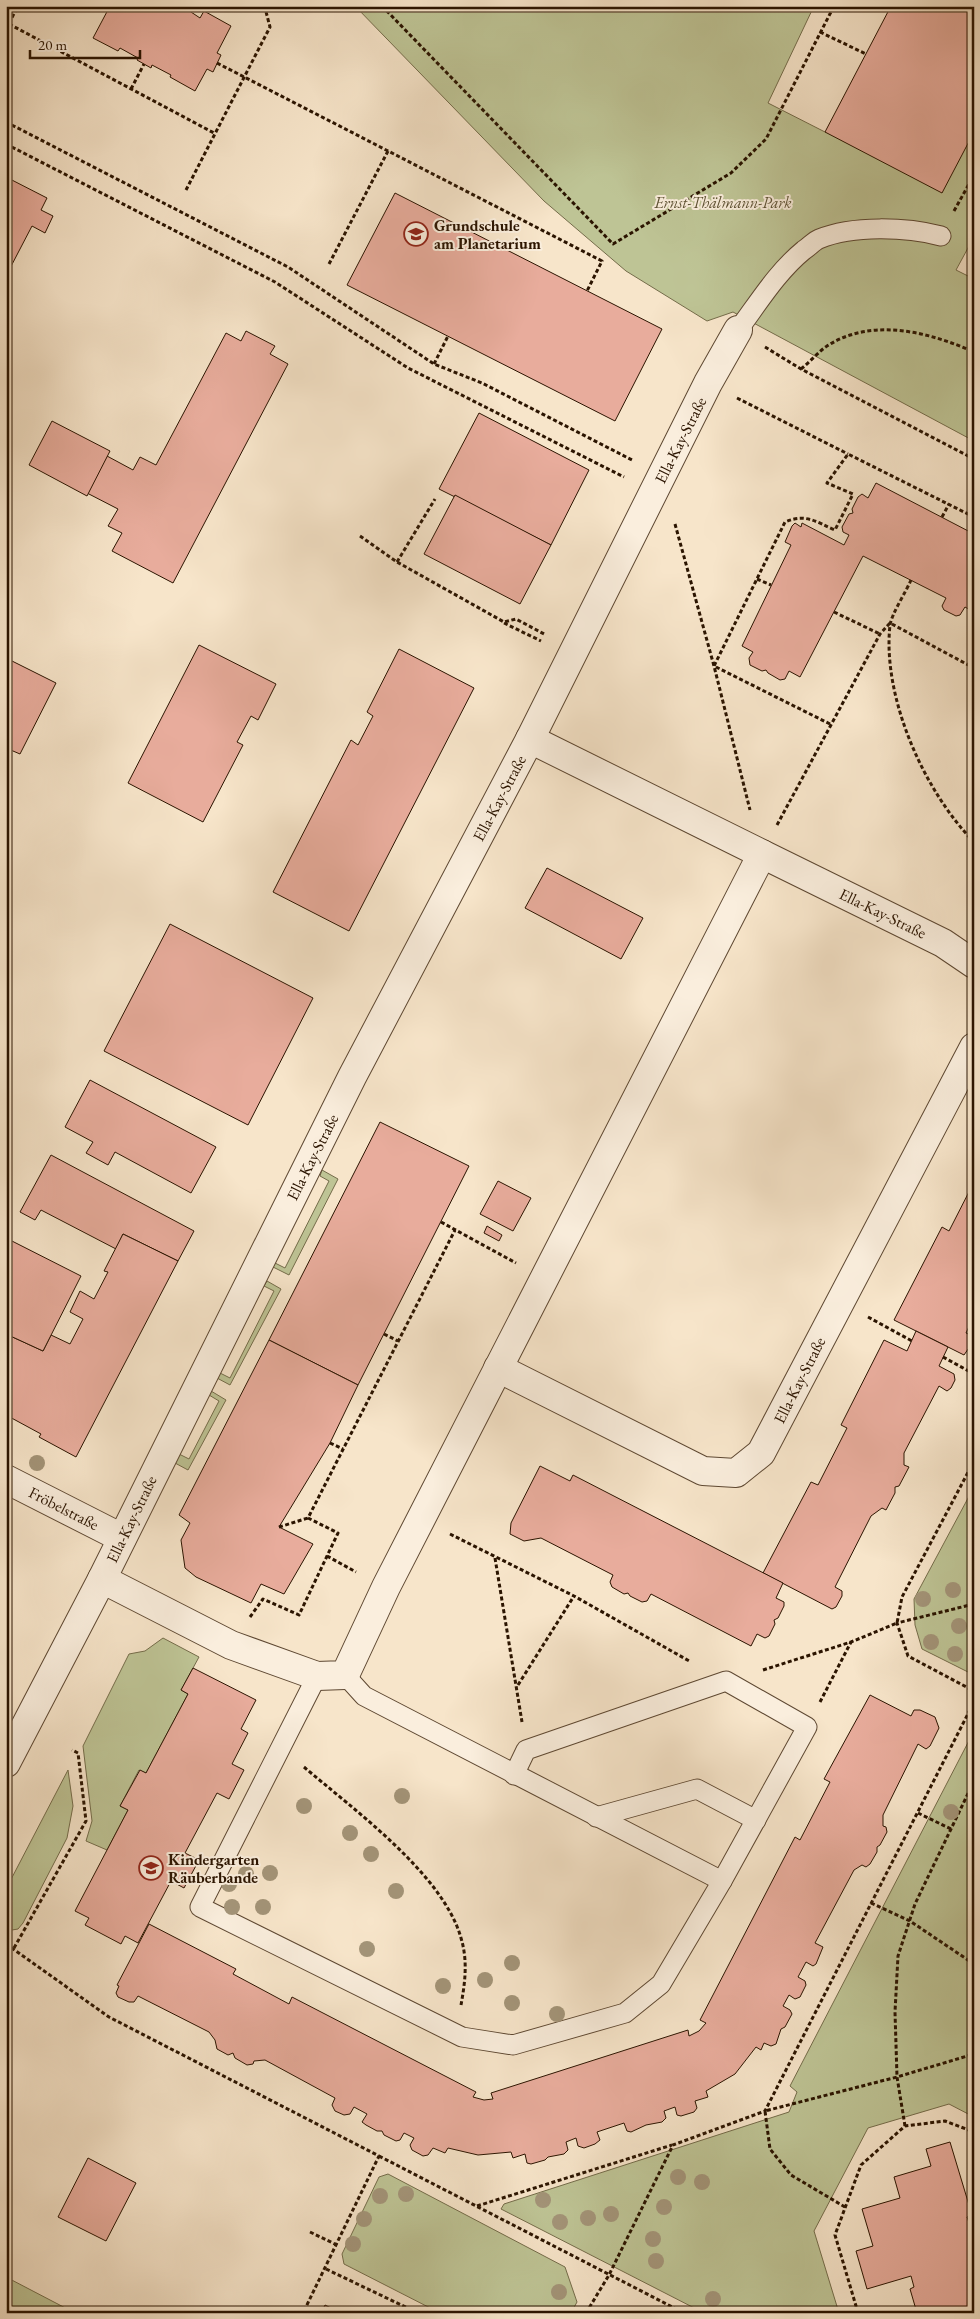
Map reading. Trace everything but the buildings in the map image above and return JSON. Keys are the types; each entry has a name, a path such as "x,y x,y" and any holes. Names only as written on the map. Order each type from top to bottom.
{"street":[{"name":"Ella-Kay-Straße","path":"6,1763 102,1579 352,1077 530,739 708,383 738,330"},
{"name":"Ella-Kay-Straße","path":"530,739 943,942 974,964"},
{"path":"345,1675 421,1519 543,1278 762,854"},
{"name":"Ella-Kay-Straße","path":"498,1368 703,1471 736,1472 761,1453 974,1047"},
{"name":"Fröbelstraße","path":"6,1479 122,1538"},
{"name":"Ella-Kay-Straße","path":"102,1579 231,1645 317,1676 345,1675"}],"lane":[{"name":"Ella-Kay-Straße","path":"738,330 784,266 818,239 867,230 896,229 926,232 941,236"},
{"path":"345,1675 364,1696 722,1881"},
{"path":"317,1676 200,1907 462,2037 513,2045 625,2013 661,1984 722,1881 807,1726 726,1682 526,1750 514,1775"},
{"path":"596,1817 696,1789 756,1820"}],"path":[{"path":"6,29 18,6"},
{"path":"186,190 270,27 265,8 261,6"},
{"path":"382,6 613,244 731,172 766,139 834,6"},
{"path":"9,24 214,134"},
{"path":"820,32 866,54"},
{"path":"131,89 144,64"},
{"path":"217,64 602,261 587,291"},
{"path":"6,122 288,267 434,364 482,383 642,465"},
{"path":"6,144 275,282 408,368 619,475"},
{"path":"329,264 388,151"},
{"path":"941,236 974,175"},
{"path":"738,330 801,369 974,459"},
{"path":"801,369 827,346 857,332 888,330 917,332 949,341 974,352"},
{"path":"434,364 448,336"},
{"path":"708,383 974,517"},
{"path":"714,666 786,522 796,517 806,517 835,530 853,494 828,483 848,454"},
{"path":"654,492 669,502 714,666 762,854"},
{"path":"397,562 435,499"},
{"path":"942,517 949,504"},
{"path":"360,536 397,562 544,643"},
{"path":"757,579 771,585"},
{"path":"762,854 830,724 880,634 890,624 911,580"},
{"path":"834,612 880,634"},
{"path":"504,622 516,619"},
{"path":"890,624 974,668"},
{"path":"890,624 892,677 908,736 934,791 974,842"},
{"path":"714,666 830,724"},
{"path":"441,1222 543,1278"},
{"path":"308,1518 455,1230"},
{"path":"840,1302 912,1341"},
{"path":"384,1334 398,1341"},
{"path":"943,1357 974,1374"},
{"path":"330,1442 343,1449"},
{"path":"974,1461 902,1597 897,1623 908,1656 974,1691"},
{"path":"231,1645 263,1599 299,1615 338,1533 308,1518 279,1527"},
{"path":"421,1519 574,1596 726,1682 851,1642 897,1623 974,1604"},
{"path":"495,1557 526,1750"},
{"path":"517,1685 574,1596"},
{"path":"807,1726 851,1642"},
{"path":"845,2207 791,2175 770,2149 765,2111 974,1702"},
{"path":"281,1747 401,1852 437,1890 462,1938 466,1968 460,2010 451,2032"},
{"path":"14,1948 86,1821 78,1753 72,1750"},
{"path":"905,2126 897,2077 895,2012 898,1956 915,1904 974,1781"},
{"path":"918,1813 951,1829"},
{"path":"871,1903 910,1921 974,1964"},
{"path":"6,1944 109,2017 684,2313"},
{"path":"476,2206 673,2145 765,2111 897,2077 974,2054"},
{"path":"853,2313 856,2306 835,2235 861,2165 905,2126 945,2121 974,2132"},
{"path":"586,2313 609,2275 673,2145"},
{"path":"303,2313 379,2156"},
{"path":"310,2232 337,2246"},
{"path":"326,2268 418,2313"}],"green space":[{"name":"Ernst-Thälmann-Park","path":"355,6 814,6 768,103 825,132 974,132 974,237 956,270 974,279 974,441 733,312 707,321 626,271 544,201"},
{"path":"322,1170 338,1179 289,1275 273,1267 275,1263 285,1268 329,1181 320,1176"},
{"path":"267,1281 281,1289 230,1385 217,1378 220,1373 230,1378 274,1291 264,1286"},
{"path":"211,1391 226,1400 188,1470 175,1463 179,1454 189,1459 219,1401 209,1395"},
{"path":"974,1487 974,1675 922,1649 915,1625 914,1599"},
{"path":"163,1638 199,1657 181,1690 188,1694 146,1773 139,1770 120,1806 128,1810 107,1850 86,1841 92,1821 83,1746 129,1654 145,1651"},
{"path":"974,1731 974,2117 949,2104 868,2128 814,2231 839,2313 704,2313 501,2209 504,2204 789,2112 797,2092 790,2086"},
{"path":"68,1770 73,1806 67,1838 23,1923 18,1929 6,1931 6,1889"},
{"path":"388,2174 565,2267 577,2302 571,2313 440,2313 344,2264 342,2254 379,2177"},
{"path":"6,2277 75,2313 6,2313"}],"place":[{"name":"Grundschule am Planetarium","path":"416,234"},
{"name":"Kindergarten Räuberbande","path":"151,1868"}]}
